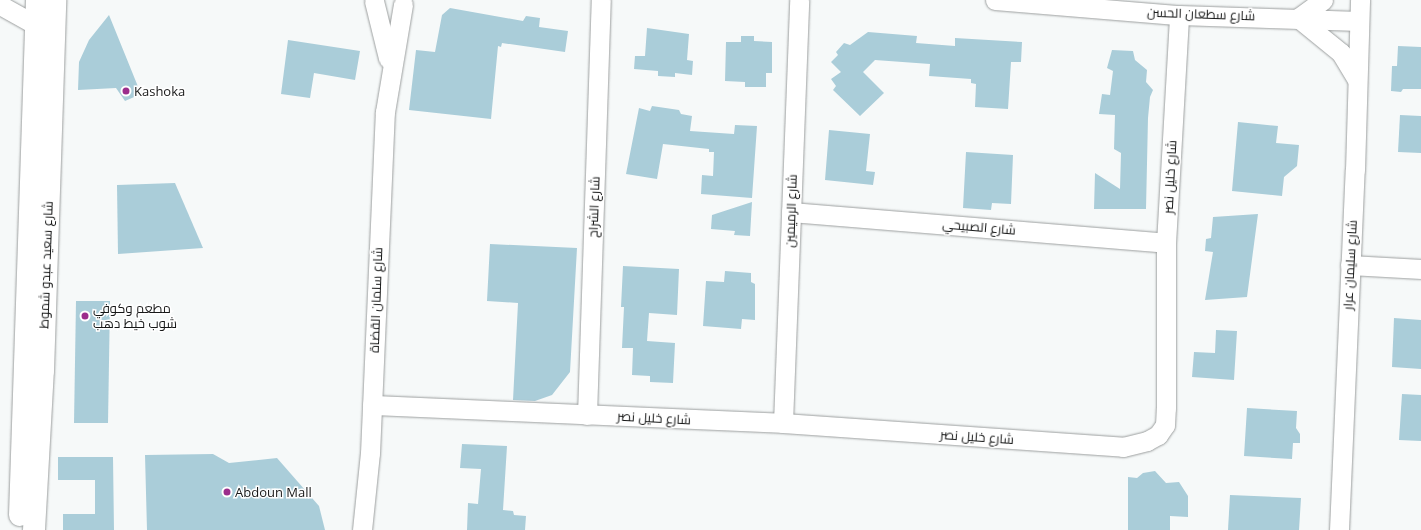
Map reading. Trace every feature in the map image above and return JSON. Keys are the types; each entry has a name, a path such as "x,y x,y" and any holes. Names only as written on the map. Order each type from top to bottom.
{"main road":[{"name":"شارع سعيد عبدو شموط","path":"19,530 37,0"},
{"name":"شارع سعيد عبدو شموط","path":"34,530 43,371 55,0"}],"street":[{"path":"374,0 388,7 405,2"},
{"name":"شارع سلمان القضاة","path":"374,0 390,71"},
{"name":"شارع الشراح","path":"587,415 601,0"},
{"name":"شارع الرميمين","path":"783,423 800,0"},
{"name":"شارع سطعان الحسن","path":"995,0 1179,15 1359,21"},
{"path":"1323,0 1298,18 1341,53 1357,80"},
{"name":"شارع سليمان عرار","path":"1339,530 1360,0"},
{"name":"شارع سلمان القضاة","path":"362,530 370,454 382,169 390,71 405,2"},
{"path":"0,5 36,25"},
{"name":"شارع خليل نصر","path":"372,405 468,408 587,415 783,423 1123,447 1147,441 1158,435 1165,425 1166,414 1166,243 1179,15"},
{"name":"شارع الصبيحي","path":"791,212 1166,243"},
{"path":"1350,265 1421,269"}],"building":[{"path":"450,8 523,21 526,16 540,18 539,27 568,31 565,52 502,43 501,47 498,46 491,119 409,110 416,50 435,52 442,15"},
{"path":"109,15 141,94 125,101 116,88 78,90 79,62 89,40"},
{"path":"647,28 689,34 687,60 693,61 692,75 675,73 675,77 658,76 658,71 634,69 635,56 645,56"},
{"path":"868,32 917,36 916,43 955,46 955,38 1022,42 1021,62 1011,62 1008,109 975,107 976,84 971,83 971,79 929,76 930,64 875,60 863,72 884,93 860,116 833,90 836,86 831,79 841,72 831,62 838,55 836,52 844,43 850,45"},
{"path":"741,36 754,36 754,41 772,42 772,73 766,73 766,87 745,87 745,82 725,81 726,42 741,42"},
{"path":"288,40 360,51 355,80 314,73 310,98 281,94"},
{"path":"1398,46 1421,47 1421,89 1403,89 1401,92 1391,91 1392,66 1397,66"},
{"path":"1112,50 1133,51 1135,60 1147,70 1146,82 1153,90 1150,97 1148,118 1146,209 1094,209 1095,173 1120,189 1121,153 1114,149 1115,115 1099,114 1102,94 1110,95 1113,71 1107,68"},
{"path":"652,106 679,110 681,114 692,116 690,131 734,134 735,125 757,126 752,198 701,194 702,175 713,176 714,152 709,152 709,149 663,144 657,179 626,174 639,108 650,111"},
{"path":"1400,115 1421,116 1421,153 1398,152"},
{"path":"1238,122 1278,126 1276,143 1299,145 1297,166 1284,177 1282,196 1232,191"},
{"path":"829,130 870,134 866,171 875,172 873,185 825,180"},
{"path":"966,152 1013,155 1011,204 992,203 991,210 963,208"},
{"path":"175,183 203,248 118,254 117,185"},
{"path":"752,202 750,236 734,235 735,231 711,229 712,215"},
{"path":"1258,214 1247,297 1205,300 1213,252 1205,251 1206,239 1211,238 1213,217"},
{"path":"490,244 577,248 570,372 552,395 535,401 513,400 518,303 487,301"},
{"path":"623,266 679,269 677,315 649,313 647,341 675,343 673,383 650,382 650,376 632,375 633,348 622,348 624,307 621,307"},
{"path":"725,271 751,273 751,282 755,284 755,320 742,319 741,329 703,326 706,281 724,282"},
{"path":"76,301 110,301 108,423 74,423"},
{"path":"1394,318 1421,320 1421,369 1392,367"},
{"path":"1216,330 1237,331 1234,380 1192,377 1194,352 1215,353"},
{"path":"1402,394 1421,395 1421,441 1399,440"},
{"path":"1247,408 1297,411 1296,428 1300,434 1300,443 1293,443 1292,459 1244,456"},
{"path":"462,444 507,446 503,510 513,511 514,515 526,516 525,530 467,530 468,503 478,504 481,469 460,468"},
{"name":"Abdoun Mall","path":"213,454 229,463 277,458 319,506 325,530 147,530 145,455"},
{"path":"58,457 113,457 114,530 63,530 63,514 95,514 95,480 58,480"},
{"path":"1155,471 1166,483 1179,482 1188,496 1188,517 1170,516 1170,530 1128,530 1128,477 1137,478 1143,473"},
{"path":"1230,495 1301,498 1299,530 1228,530"}],"place":[{"name":"Kashoka","path":"126,91"},
{"name":"مطعم وكوفي شوب خيط دهب","path":"85,316"},
{"name":"Abdoun Mall","path":"227,492"}]}
